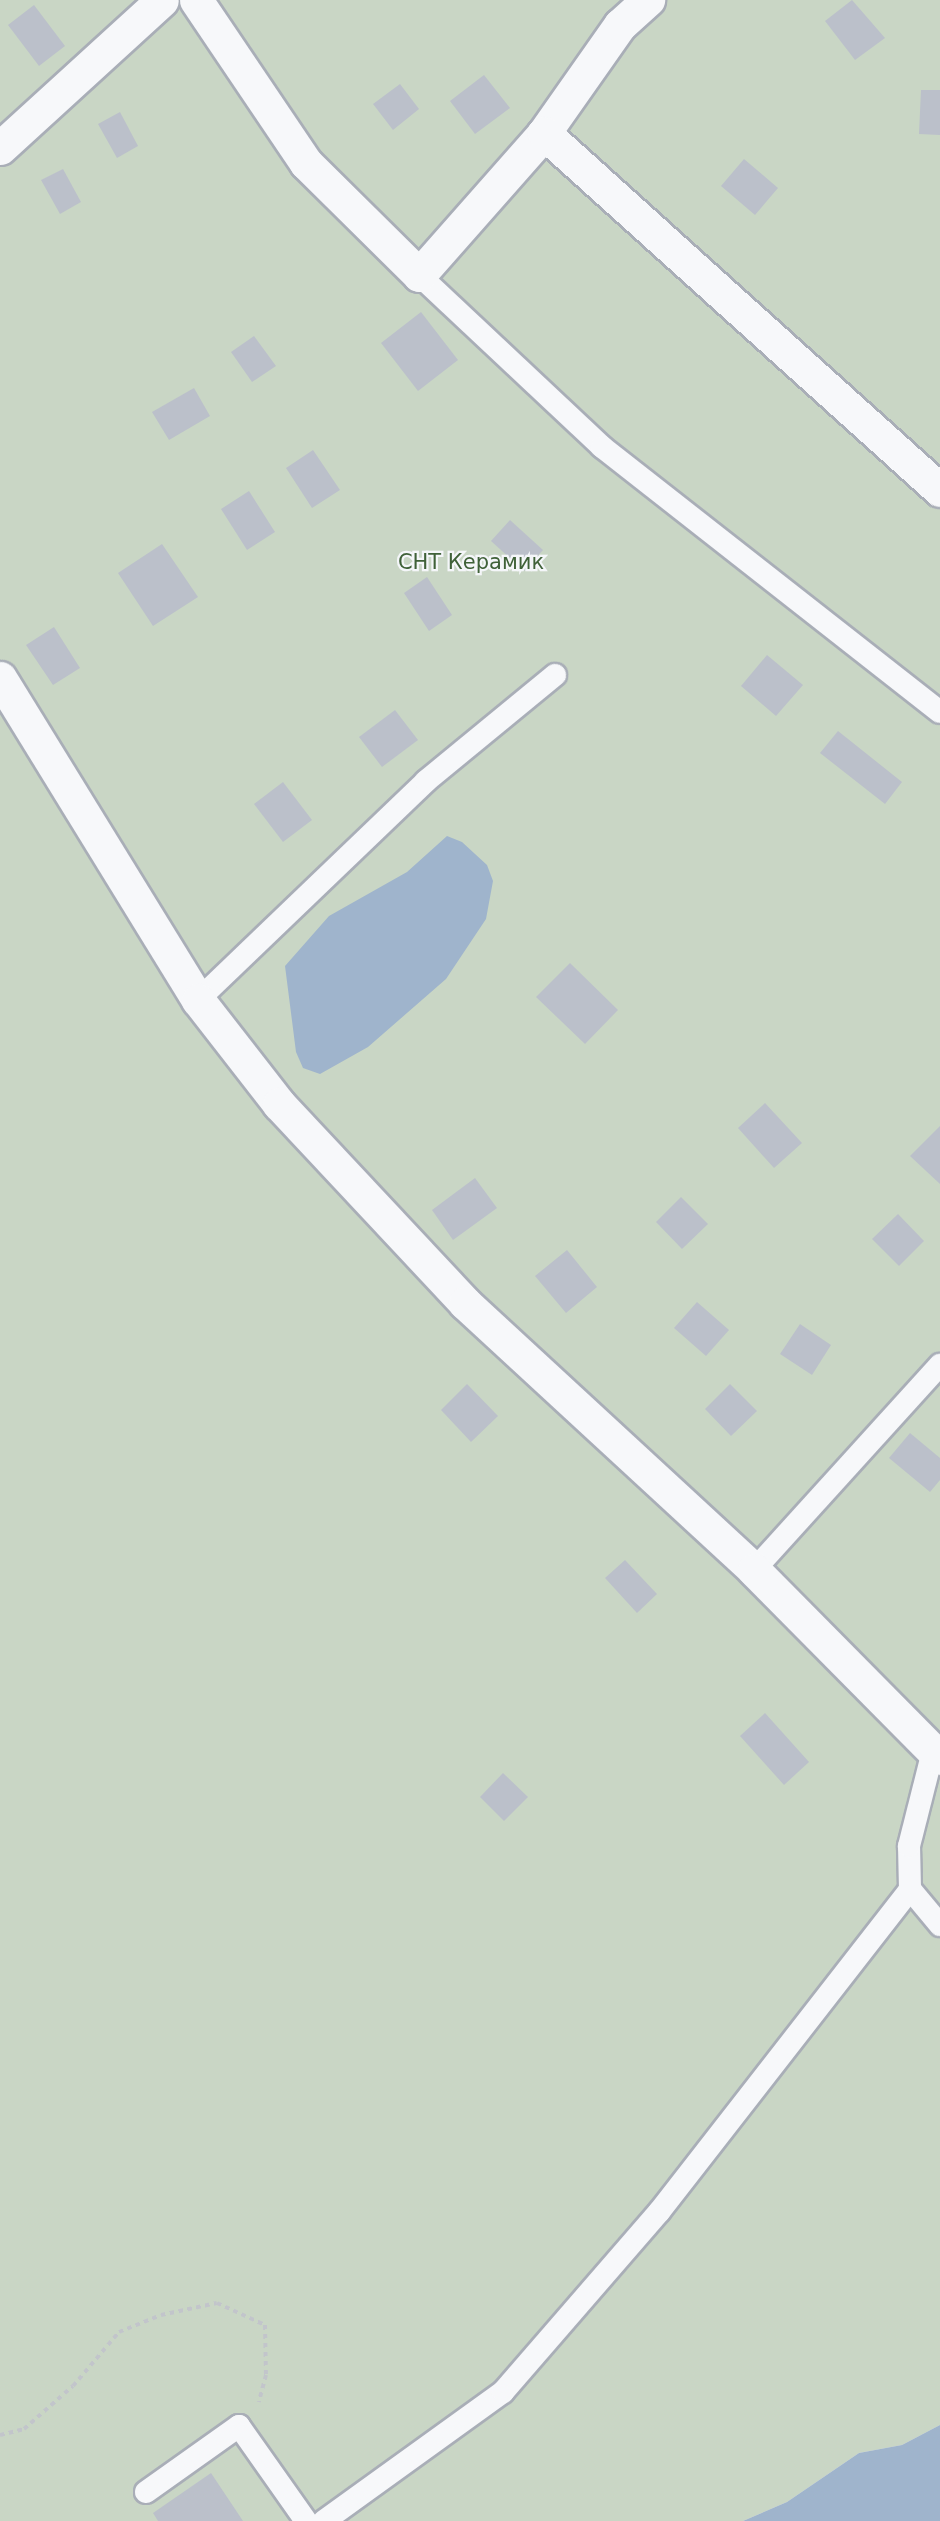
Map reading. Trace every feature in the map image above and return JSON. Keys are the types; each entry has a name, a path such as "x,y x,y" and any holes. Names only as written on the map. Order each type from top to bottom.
{"street":[{"path":"0,148 162,0"},
{"path":"196,0 306,163 419,275 544,133 621,25 648,0"},
{"path":"544,133 940,490"},
{"path":"0,678 198,1000 279,1104 465,1303 754,1570 936,1757"}],"lane":[{"path":"419,275 602,447 940,712"},
{"path":"198,1000 426,781 555,675"},
{"path":"754,1570 940,1365"},
{"path":"324,2521 503,2392 659,2212 910,1889 909,1846 936,1757"},
{"path":"910,1889 940,1924"},
{"path":"146,2492 239,2426 306,2521"}],"path":[{"path":"0,2435 24,2429 73,2386 119,2332 161,2315 217,2303 265,2325 266,2375 249,2441"}],"green space":[{"name":"СНТ Керамик","path":"0,0 940,0 940,2425 902,2445 859,2453 787,2502 743,2521 0,2521"}],"water":[{"path":"447,836 462,842 487,865 493,881 486,919 446,979 368,1047 320,1074 303,1068 296,1052 285,966 329,916 407,872"},
{"path":"940,2425 940,2521 743,2521 787,2502 859,2453 902,2445"}],"building":[{"path":"852,0 885,38 855,60 825,21"},
{"path":"34,5 65,46 39,66 8,25"},
{"path":"484,75 510,108 475,134 450,101"},
{"path":"400,84 419,109 393,130 373,104"},
{"path":"921,90 940,90 940,135 919,134"},
{"path":"120,112 138,146 117,158 98,124"},
{"path":"744,159 778,188 755,215 721,186"},
{"path":"63,169 81,202 60,214 41,180"},
{"path":"421,312 458,360 418,391 381,343"},
{"path":"254,336 276,366 252,382 231,352"},
{"path":"194,388 210,416 169,440 152,412"},
{"path":"313,450 340,490 312,508 286,468"},
{"path":"249,491 275,532 247,550 221,509"},
{"path":"510,520 543,550 524,571 491,541"},
{"path":"162,544 198,597 153,626 118,573"},
{"path":"427,577 452,615 429,631 404,593"},
{"path":"54,627 80,668 53,685 26,645"},
{"path":"767,655 803,685 776,716 741,686"},
{"path":"395,710 418,740 382,767 359,737"},
{"path":"838,731 902,782 885,804 820,753"},
{"path":"283,782 312,820 283,842 254,804"},
{"path":"570,963 618,1010 585,1044 536,997"},
{"path":"765,1103 802,1143 774,1168 738,1128"},
{"path":"940,1126 940,1184 910,1156"},
{"path":"475,1178 497,1208 453,1240 432,1210"},
{"path":"681,1197 708,1224 682,1249 656,1222"},
{"path":"898,1214 924,1241 899,1266 872,1239"},
{"path":"567,1250 597,1287 566,1313 535,1276"},
{"path":"697,1302 729,1330 706,1356 674,1328"},
{"path":"800,1324 831,1345 812,1375 780,1354"},
{"path":"467,1384 498,1416 471,1442 441,1410"},
{"path":"730,1384 757,1411 731,1436 705,1409"},
{"path":"910,1433 940,1458 940,1480 930,1492 889,1458"},
{"path":"625,1560 657,1594 637,1613 605,1578"},
{"path":"765,1713 809,1762 784,1785 740,1736"},
{"path":"503,1773 528,1797 504,1821 480,1797"},
{"path":"211,2473 243,2521 158,2521 153,2513"}]}
